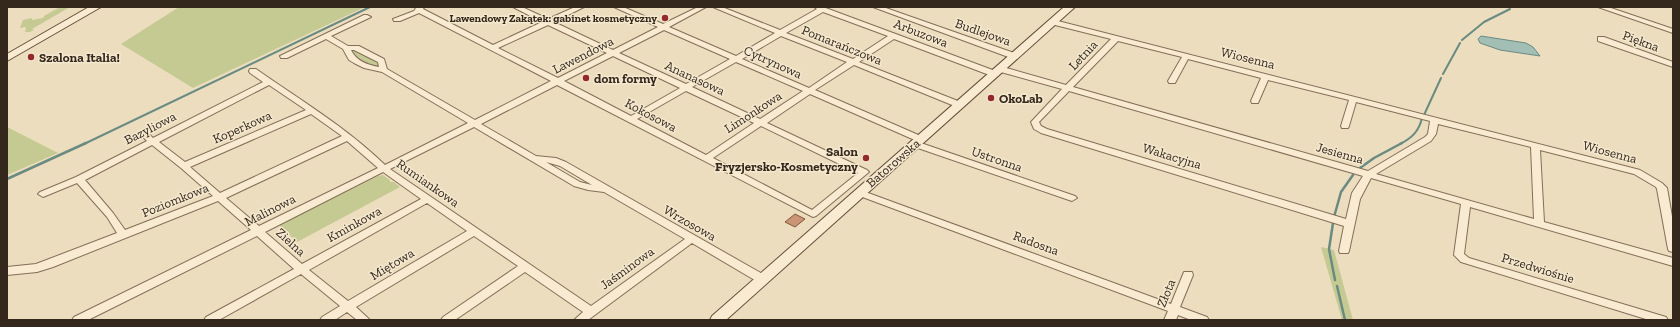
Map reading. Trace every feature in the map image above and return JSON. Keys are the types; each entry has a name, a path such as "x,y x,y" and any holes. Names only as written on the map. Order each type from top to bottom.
{"street":[{"path":"7,58 96,7"},
{"name":"Ananasowa","path":"516,7 864,172"},
{"path":"494,47 581,7"},
{"name":"Cytrynowa","path":"617,7 809,91 918,142"},
{"name":"Lawendowa","path":"474,124 703,7"},
{"name":"Pomarańczowa","path":"716,7 960,105"},
{"name":"Budlejowa","path":"876,7 1014,56"},
{"name":"Batorowska","path":"717,320 1070,7"},
{"path":"1601,7 1673,31"},
{"path":"397,19 416,12 420,8"},
{"name":"Kokosowa","path":"420,8 813,214 864,172"},
{"path":"632,119 781,33 820,8"},
{"name":"Arbuzowa","path":"820,8 893,36 998,71"},
{"path":"284,56 367,17"},
{"name":"Wiosenna","path":"1054,22 1630,169 1662,188 1673,249"},
{"name":"Limonkowa","path":"706,158 893,36"},
{"name":"Wrzosowa","path":"326,37 346,48 356,48 381,61 384,70"},
{"name":"Letnia","path":"1068,89 1116,38"},
{"name":"Piękna","path":"1601,39 1673,65"},
{"name":"Wrzosowa","path":"346,48 348,56 358,63 370,68 384,70 577,184 588,187 605,188 762,279"},
{"path":"1172,81 1186,56"},
{"name":"Rumiankowa","path":"253,71 348,137 368,152 384,168 590,312"},
{"name":"Jesienna","path":"998,71 1068,89 1673,262"},
{"path":"1255,101 1266,76"},
{"name":"Bazyliowa","path":"43,194 78,179 150,139 269,82"},
{"name":"Wakacyjna","path":"1068,89 1035,122 1037,127 1044,131 1350,224"},
{"path":"1346,126 1353,98"},
{"name":"Koperkowa","path":"184,166 311,111"},
{"path":"1344,251 1357,193 1368,175 1428,139 1432,134 1435,120"},
{"name":"Malinowa","path":"78,320 474,124"},
{"name":"Poziomkowa","path":"7,271 37,268 123,235 219,197 348,137"},
{"name":"Zielna","path":"150,139 184,166 301,269 364,320"},
{"name":"Ustronna","path":"918,142 1072,198"},
{"path":"1535,145 1539,223"},
{"path":"78,179 110,215 123,235"},
{"name":"Radosna","path":"860,193 1203,320"},
{"name":"Kminkowa","path":"210,320 428,199"},
{"name":"Przedwiośnie","path":"1466,202 1459,256 1465,260 1662,320"},
{"name":"Miętowa","path":"326,320 474,231"},
{"name":"Jaśminowa","path":"580,320 691,239"},
{"path":"450,319 526,266"},
{"name":"Złota","path":"1170,320 1188,275"}],"green space":[{"path":"60,7 70,7 32,29 34,30 30,32 25,32 26,27 20,28 23,20 43,18"},
{"path":"179,7 365,7 193,88 121,44"},
{"path":"350,49 371,57 380,67 369,66 352,56"},
{"path":"7,127 58,153 7,175"},
{"path":"383,175 390,180 390,182 394,182 400,187 297,242 279,225 378,176"},
{"path":"1321,247 1334,250 1353,320 1342,320"}],"water":[{"path":"1481,36 1526,43 1533,47 1540,56 1500,50 1480,43 1478,39"}],"building":[{"path":"795,214 805,219 795,227 785,222"}],"waterway":[{"path":"84,144 370,7"},
{"path":"1462,40 1484,22 1510,9"},
{"path":"1443,74 1460,43"},
{"path":"1424,115 1441,78"},
{"path":"1400,144 1414,134 1419,127 1422,118"},
{"path":"7,179 86,143"},
{"path":"1360,168 1374,158 1402,143"},
{"path":"1334,217 1341,192 1353,175"},
{"path":"1333,223 1329,249 1335,280"},
{"path":"1337,286 1345,320"}],"place":[{"name":"Lawendowy Zakątek: gabinet kosmetyczny","path":"665,18"},
{"name":"Szalona Italia!","path":"31,57"},
{"name":"dom formy","path":"586,78"},
{"name":"OkoLab","path":"991,98"},
{"name":"Salon Fryzjersko-Kosmetyczny","path":"866,158"}]}
